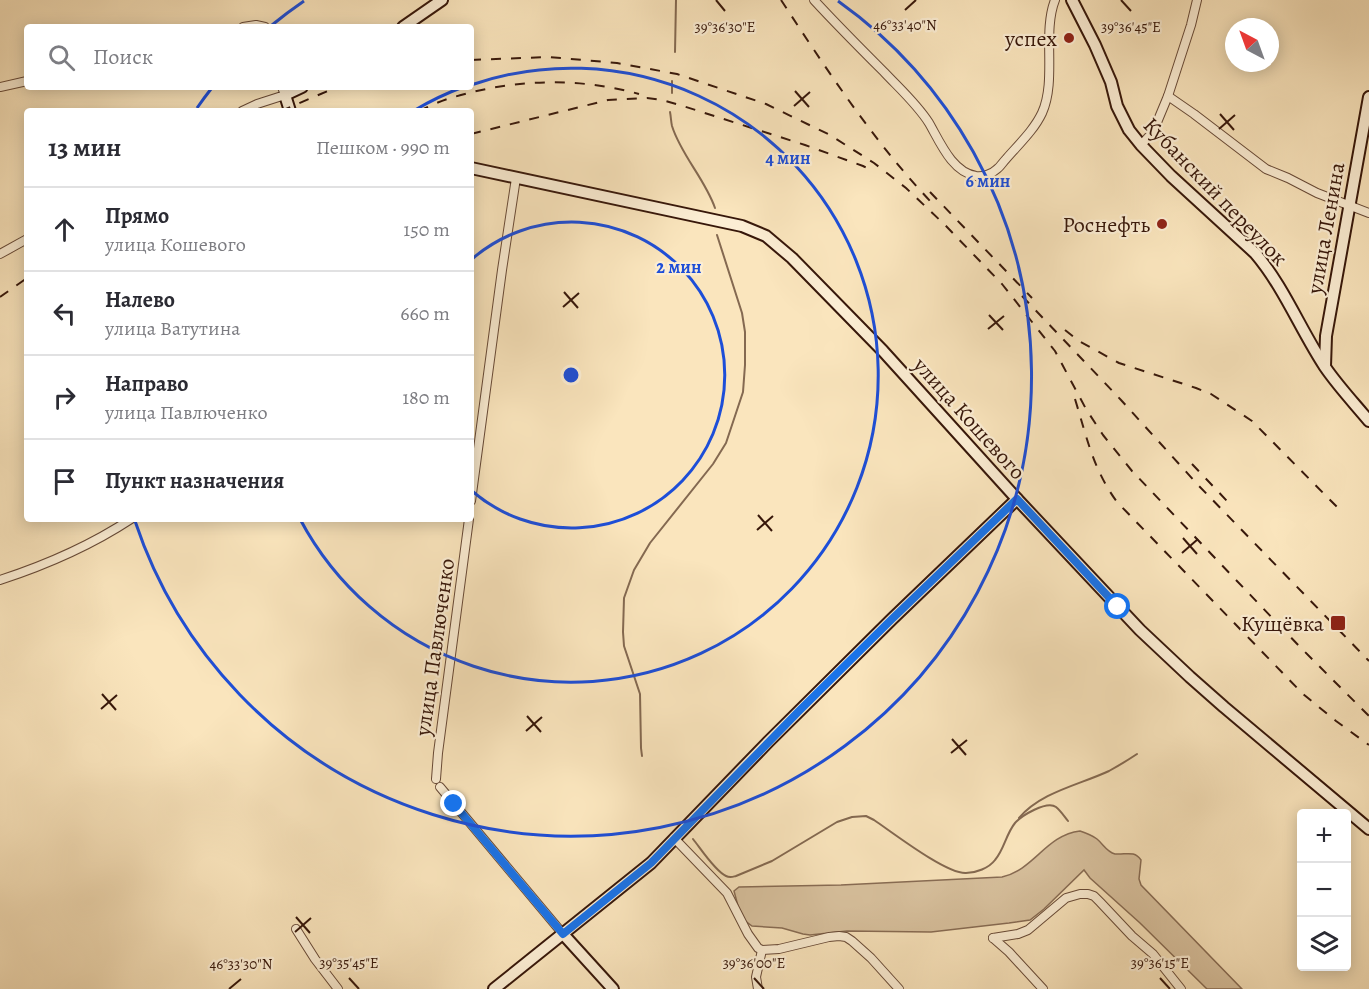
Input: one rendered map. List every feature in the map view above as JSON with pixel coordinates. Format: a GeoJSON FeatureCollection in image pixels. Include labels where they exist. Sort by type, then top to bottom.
{"type":"FeatureCollection","features":[{"type":"Feature","properties":{"kind":"street"},"geometry":{"type":"LineString","coordinates":[[407,24],[442,0]]}},
{"type":"Feature","properties":{"kind":"street"},"geometry":{"type":"LineString","coordinates":[[814,0],[905,93],[927,121],[952,160],[975,176],[984,176],[997,170],[1038,121],[1044,110],[1050,63],[1050,26],[1055,0]]}},
{"type":"Feature","properties":{"kind":"street","name":"Кубанский переулок"},"geometry":{"type":"LineString","coordinates":[[1072,0],[1095,45],[1111,82],[1117,106],[1130,130],[1171,176],[1255,253],[1279,285],[1325,366],[1369,421]]}},
{"type":"Feature","properties":{"kind":"street"},"geometry":{"type":"LineString","coordinates":[[1141,145],[1153,132],[1168,96],[1197,0]]}},
{"type":"Feature","properties":{"kind":"street"},"geometry":{"type":"LineString","coordinates":[[0,87],[24,82]]}},
{"type":"Feature","properties":{"kind":"street"},"geometry":{"type":"LineString","coordinates":[[248,108],[284,91],[289,108]]}},
{"type":"Feature","properties":{"kind":"street"},"geometry":{"type":"LineString","coordinates":[[1168,96],[1266,169],[1369,213]]}},
{"type":"Feature","properties":{"kind":"street","name":"улица Ленина"},"geometry":{"type":"LineString","coordinates":[[1325,366],[1326,336],[1369,97]]}},
{"type":"Feature","properties":{"kind":"street","name":"улица Кошевого"},"geometry":{"type":"LineString","coordinates":[[474,169],[742,226],[766,236],[792,258],[883,351],[1017,499],[1161,650],[1224,707],[1369,829]]}},
{"type":"Feature","properties":{"kind":"street"},"geometry":{"type":"LineString","coordinates":[[474,478],[516,178]]}},
{"type":"Feature","properties":{"kind":"street"},"geometry":{"type":"LineString","coordinates":[[0,254],[24,241]]}},
{"type":"Feature","properties":{"kind":"street"},"geometry":{"type":"LineString","coordinates":[[494,989],[651,863],[768,742],[1017,499]]}},
{"type":"Feature","properties":{"kind":"street"},"geometry":{"type":"LineString","coordinates":[[0,580],[28,571],[84,547],[126,522]]}},
{"type":"Feature","properties":{"kind":"street","name":"улица Павлюченко"},"geometry":{"type":"LineString","coordinates":[[469,522],[438,753],[438,783],[563,934]]}},
{"type":"Feature","properties":{"kind":"street"},"geometry":{"type":"LineString","coordinates":[[675,838],[727,893],[748,934],[758,948],[762,950],[779,949],[829,937],[846,937],[871,958],[899,989]]}},
{"type":"Feature","properties":{"kind":"street"},"geometry":{"type":"LineString","coordinates":[[1043,989],[1010,952],[993,938],[1028,930],[1066,898],[1080,894],[1094,896],[1132,936],[1153,954],[1181,989]]}},
{"type":"Feature","properties":{"kind":"street"},"geometry":{"type":"LineString","coordinates":[[296,929],[338,989]]}},
{"type":"Feature","properties":{"kind":"street"},"geometry":{"type":"LineString","coordinates":[[563,934],[613,989]]}},
{"type":"Feature","properties":{"kind":"street"},"geometry":{"type":"LineString","coordinates":[[758,989],[756,977],[762,950]]}},
{"type":"Feature","properties":{"kind":"shaded area"},"geometry":{"type":"Polygon","coordinates":[[[1080,831],[1095,838],[1112,853],[1133,854],[1138,857],[1141,860],[1139,879],[1141,885],[1242,989],[1207,989],[1084,870],[1030,920],[931,932],[847,931],[810,935],[782,928],[752,926],[744,920],[734,891],[739,887],[841,885],[1002,877],[1023,867],[1058,839],[1080,831]]]}},
{"type":"Feature","properties":{"kind":"waterway"},"geometry":{"type":"LineString","coordinates":[[675,52],[676,0]]}},
{"type":"Feature","properties":{"kind":"waterway"},"geometry":{"type":"LineString","coordinates":[[672,81],[672,93]]}},
{"type":"Feature","properties":{"kind":"waterway"},"geometry":{"type":"LineString","coordinates":[[670,112],[676,137],[715,208]]}},
{"type":"Feature","properties":{"kind":"waterway"},"geometry":{"type":"LineString","coordinates":[[642,756],[640,694],[624,646],[624,598],[634,570],[650,543],[713,464],[726,443],[743,392],[745,332],[742,313],[717,235]]}},
{"type":"Feature","properties":{"kind":"waterway"},"geometry":{"type":"LineString","coordinates":[[1019,818],[1049,795],[1109,771],[1137,754]]}},
{"type":"Feature","properties":{"kind":"waterway"},"geometry":{"type":"LineString","coordinates":[[693,839],[717,870],[731,877],[772,861],[837,822],[852,817],[866,816],[933,860],[957,872],[966,873],[982,870],[992,863],[1001,852],[1015,823],[1034,810],[1052,805],[1058,808],[1068,821]]}},
{"type":"Feature","properties":{"kind":"railway"},"geometry":{"type":"LineString","coordinates":[[781,0],[871,130],[932,203]]}},
{"type":"Feature","properties":{"kind":"railway"},"geometry":{"type":"LineString","coordinates":[[474,60],[549,57],[617,63],[677,74],[766,104],[830,135],[874,163],[906,188],[1002,284],[1055,351],[1086,409],[1103,435],[1132,471],[1369,716]]}},
{"type":"Feature","properties":{"kind":"railway"},"geometry":{"type":"LineString","coordinates":[[426,108],[477,91],[546,82],[593,85],[639,94]]}},
{"type":"Feature","properties":{"kind":"railway"},"geometry":{"type":"LineString","coordinates":[[288,108],[330,90]]}},
{"type":"Feature","properties":{"kind":"railway"},"geometry":{"type":"LineString","coordinates":[[474,133],[608,100],[647,98],[683,106],[805,145],[874,172]]}},
{"type":"Feature","properties":{"kind":"railway"},"geometry":{"type":"LineString","coordinates":[[930,192],[1032,298]]}},
{"type":"Feature","properties":{"kind":"railway"},"geometry":{"type":"LineString","coordinates":[[0,297],[24,280]]}},
{"type":"Feature","properties":{"kind":"railway"},"geometry":{"type":"LineString","coordinates":[[1022,296],[1199,486],[1369,661]]}},
{"type":"Feature","properties":{"kind":"railway"},"geometry":{"type":"LineString","coordinates":[[1065,330],[1079,341],[1119,363],[1211,394],[1252,421],[1343,513]]}},
{"type":"Feature","properties":{"kind":"railway"},"geometry":{"type":"LineString","coordinates":[[1075,399],[1096,465],[1117,502],[1303,694],[1369,745]]}},
{"type":"Feature","properties":{"kind":"railway"},"geometry":{"type":"LineString","coordinates":[[1192,464],[1227,501]]}},
{"type":"Feature","properties":{"kind":"place","name":"успех"},"geometry":{"type":"Point","coordinates":[1069,38]}},
{"type":"Feature","properties":{"kind":"place","name":"Роснефть"},"geometry":{"type":"Point","coordinates":[1162,224]}},
{"type":"Feature","properties":{"kind":"place","name":"Кущёвка"},"geometry":{"type":"Point","coordinates":[1338,623]}},
{"type":"Feature","properties":{"kind":"route"},"geometry":{"type":"LineString","coordinates":[[454,804],[563,934],[651,863],[799,711],[1017,499],[1118,607]]}}]}
